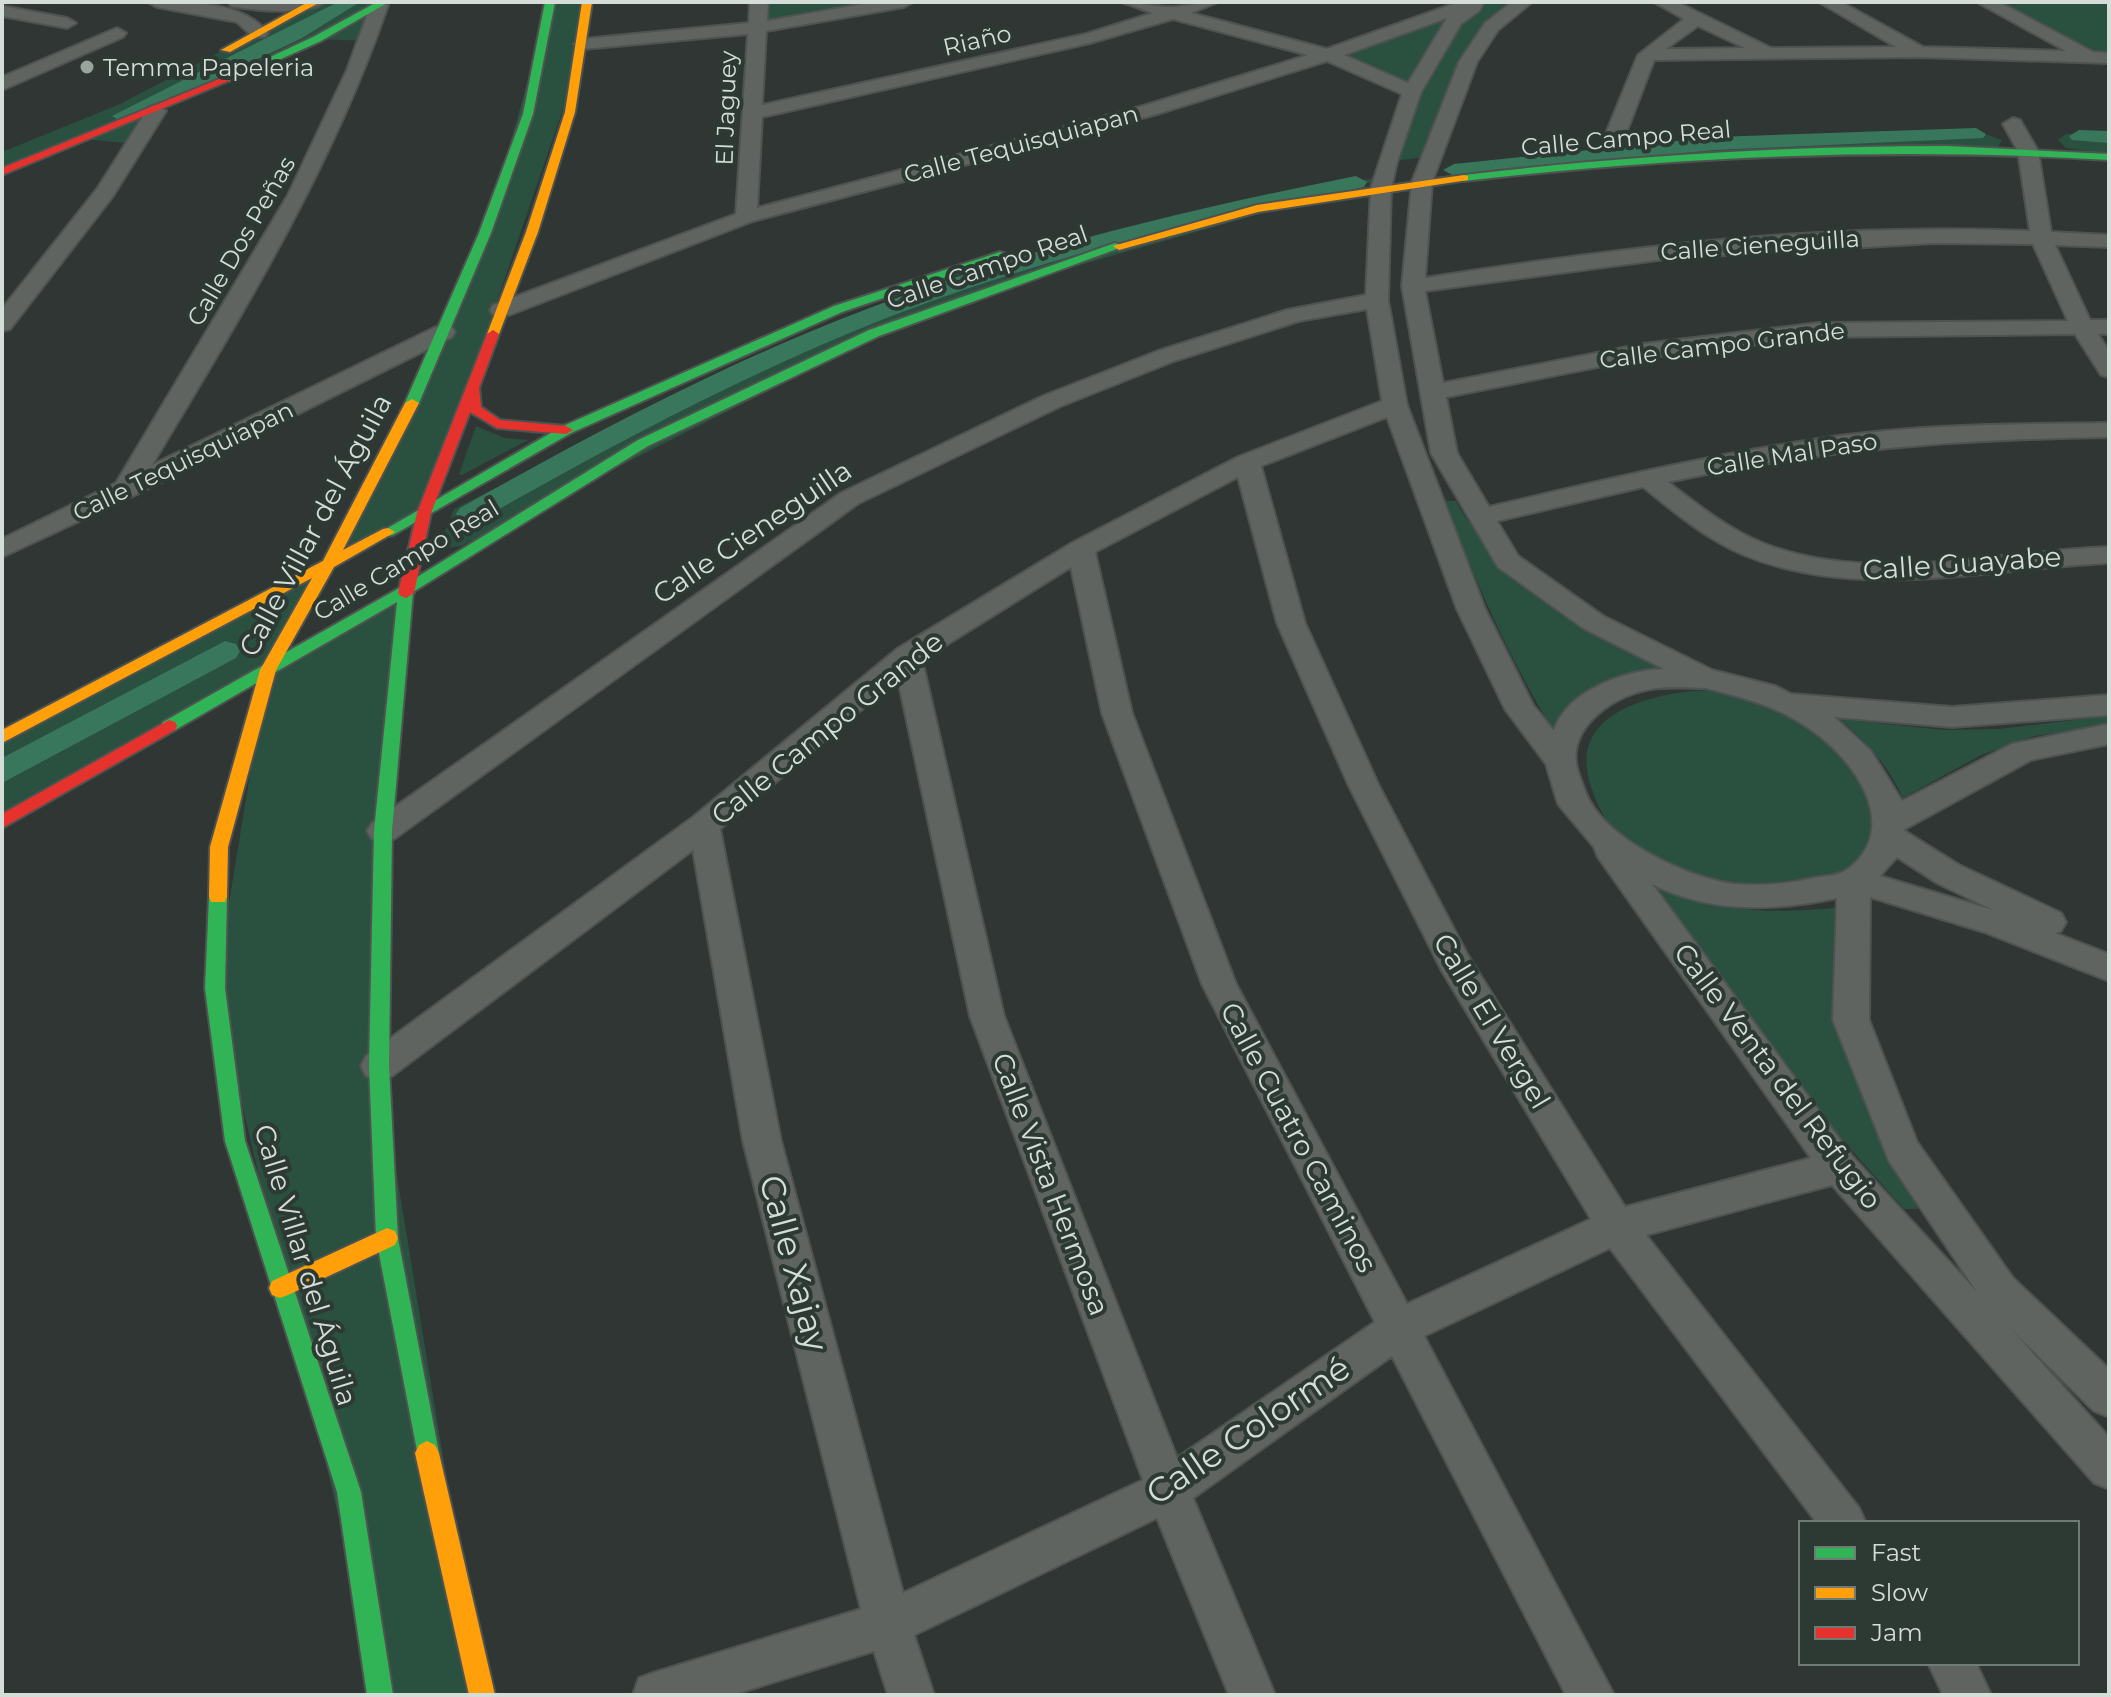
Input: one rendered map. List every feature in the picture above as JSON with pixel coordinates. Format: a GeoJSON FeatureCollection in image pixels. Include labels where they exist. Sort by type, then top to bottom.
{"type":"FeatureCollection","features":[{"type":"Feature","properties":{"kind":"street"},"geometry":{"type":"LineString","coordinates":[[157,2],[243,18],[259,33]]}},
{"type":"Feature","properties":{"kind":"street"},"geometry":{"type":"LineString","coordinates":[[237,2],[263,6],[314,2]]}},
{"type":"Feature","properties":{"kind":"street"},"geometry":{"type":"LineString","coordinates":[[211,58],[314,2]]}},
{"type":"Feature","properties":{"kind":"street","name":"Calle Villar del Águila"},"geometry":{"type":"LineString","coordinates":[[380,1695],[349,1492],[280,1288],[235,1141],[215,988],[219,847],[268,670],[330,561],[421,385],[485,233],[528,114],[550,2]]}},
{"type":"Feature","properties":{"kind":"street"},"geometry":{"type":"LineString","coordinates":[[482,1695],[428,1457],[387,1238],[379,1066],[383,831],[406,590],[424,513],[518,268],[570,112],[583,44],[587,2]]}},
{"type":"Feature","properties":{"kind":"street","name":"El Jaguey"},"geometry":{"type":"LineString","coordinates":[[746,217],[754,113],[755,28],[761,10],[759,2]]}},
{"type":"Feature","properties":{"kind":"street"},"geometry":{"type":"LineString","coordinates":[[583,44],[755,28],[904,2]]}},
{"type":"Feature","properties":{"kind":"street"},"geometry":{"type":"LineString","coordinates":[[1131,2],[1328,55],[1412,92]]}},
{"type":"Feature","properties":{"kind":"street","name":"Riaño"},"geometry":{"type":"LineString","coordinates":[[754,113],[1090,38],[1209,2]]}},
{"type":"Feature","properties":{"kind":"street"},"geometry":{"type":"LineString","coordinates":[[1478,2],[1454,21],[1412,92],[1407,166],[1413,286],[1444,453],[1508,561],[1593,622],[1706,678],[1765,693],[1819,720],[1860,758],[1889,806],[1886,848],[1855,882]]}},
{"type":"Feature","properties":{"kind":"street","name":"Calle Tequisquiapan"},"geometry":{"type":"LineString","coordinates":[[501,310],[746,217],[1150,110],[1328,55],[1478,2]]}},
{"type":"Feature","properties":{"kind":"street"},"geometry":{"type":"LineString","coordinates":[[1663,2],[1769,53]]}},
{"type":"Feature","properties":{"kind":"street"},"geometry":{"type":"LineString","coordinates":[[1828,2],[1919,52]]}},
{"type":"Feature","properties":{"kind":"street"},"geometry":{"type":"LineString","coordinates":[[1986,2],[2100,58]]}},
{"type":"Feature","properties":{"kind":"street"},"geometry":{"type":"LineString","coordinates":[[1513,3],[1491,27],[1468,62],[1407,166],[1377,300],[1395,405],[1471,609],[1520,709],[1560,761],[1574,804],[1612,846],[1668,878],[1734,896],[1798,894],[1855,882],[1995,923],[2109,968]]}},
{"type":"Feature","properties":{"kind":"street"},"geometry":{"type":"LineString","coordinates":[[2,172],[156,111],[317,39],[381,4]]}},
{"type":"Feature","properties":{"kind":"street","name":"Calle Dos Peñas"},"geometry":{"type":"LineString","coordinates":[[124,491],[297,200],[332,134],[381,4]]}},
{"type":"Feature","properties":{"kind":"street"},"geometry":{"type":"LineString","coordinates":[[2,11],[67,23]]}},
{"type":"Feature","properties":{"kind":"street"},"geometry":{"type":"LineString","coordinates":[[2,27],[29,16]]}},
{"type":"Feature","properties":{"kind":"street"},"geometry":{"type":"LineString","coordinates":[[1615,136],[1647,55],[1698,17]]}},
{"type":"Feature","properties":{"kind":"street"},"geometry":{"type":"LineString","coordinates":[[2,84],[117,33]]}},
{"type":"Feature","properties":{"kind":"street"},"geometry":{"type":"LineString","coordinates":[[317,39],[368,41]]}},
{"type":"Feature","properties":{"kind":"street"},"geometry":{"type":"LineString","coordinates":[[1647,55],[1919,52],[2100,58]]}},
{"type":"Feature","properties":{"kind":"street"},"geometry":{"type":"LineString","coordinates":[[2,152],[133,98]]}},
{"type":"Feature","properties":{"kind":"street"},"geometry":{"type":"LineString","coordinates":[[2,324],[76,233],[156,111]]}},
{"type":"Feature","properties":{"kind":"street"},"geometry":{"type":"LineString","coordinates":[[2005,124],[2040,126]]}},
{"type":"Feature","properties":{"kind":"street"},"geometry":{"type":"LineString","coordinates":[[2005,124],[2028,151],[2041,237],[2081,325],[2109,370]]}},
{"type":"Feature","properties":{"kind":"street"},"geometry":{"type":"LineString","coordinates":[[47,135],[76,142],[135,144]]}},
{"type":"Feature","properties":{"kind":"street","name":"Calle Campo Real"},"geometry":{"type":"LineString","coordinates":[[2,822],[406,590],[643,443],[874,333],[1087,255],[1407,166],[1593,162],[1738,152],[1891,148],[2028,151],[2109,157]]}},
{"type":"Feature","properties":{"kind":"street","name":"Calle Cieneguilla"},"geometry":{"type":"LineString","coordinates":[[1413,286],[1571,261],[1816,238],[2041,237],[2109,241]]}},
{"type":"Feature","properties":{"kind":"street","name":"Calle Campo Real"},"geometry":{"type":"LineString","coordinates":[[2,737],[424,513],[566,430],[838,309],[1016,251]]}},
{"type":"Feature","properties":{"kind":"street"},"geometry":{"type":"LineString","coordinates":[[518,268],[567,283]]}},
{"type":"Feature","properties":{"kind":"street","name":"Calle Cieneguilla"},"geometry":{"type":"LineString","coordinates":[[383,831],[850,498],[1052,401],[1166,356],[1295,315],[1377,300]]}},
{"type":"Feature","properties":{"kind":"street","name":"Calle Campo Grande"},"geometry":{"type":"LineString","coordinates":[[1434,392],[1643,351],[1819,330],[2109,327]]}},
{"type":"Feature","properties":{"kind":"street","name":"Calle Tequisquiapan"},"geometry":{"type":"LineString","coordinates":[[2,549],[444,332]]}},
{"type":"Feature","properties":{"kind":"street"},"geometry":{"type":"LineString","coordinates":[[365,372],[421,385]]}},
{"type":"Feature","properties":{"kind":"street"},"geometry":{"type":"LineString","coordinates":[[472,386],[474,409],[497,424],[566,430]]}},
{"type":"Feature","properties":{"kind":"street","name":"Calle Campo Grande"},"geometry":{"type":"LineString","coordinates":[[379,1066],[704,825],[907,656],[1081,549],[1247,462],[1395,405]]}},
{"type":"Feature","properties":{"kind":"street","name":"Calle Mal Paso"},"geometry":{"type":"LineString","coordinates":[[1481,517],[1647,478],[1801,449],[1902,437],[2109,430]]}},
{"type":"Feature","properties":{"kind":"street","name":"Calle El Vergel"},"geometry":{"type":"LineString","coordinates":[[1247,462],[1291,623],[1364,786],[1454,962],[1616,1226],[1842,1521]]}},
{"type":"Feature","properties":{"kind":"street","name":"Calle Guayabe"},"geometry":{"type":"LineString","coordinates":[[1647,478],[1704,523],[1769,555],[1846,571],[1898,573],[2050,556],[2109,555]]}},
{"type":"Feature","properties":{"kind":"street","name":"Calle Cuatro Caminos"},"geometry":{"type":"LineString","coordinates":[[1081,549],[1117,713],[1219,984],[1591,1695]]}},
{"type":"Feature","properties":{"kind":"street","name":"Calle Vista Hermosa"},"geometry":{"type":"LineString","coordinates":[[907,656],[987,1016],[1168,1490],[1252,1695]]}},
{"type":"Feature","properties":{"kind":"street"},"geometry":{"type":"LineString","coordinates":[[1560,761],[1571,723],[1602,695],[1649,679],[1706,678]]}},
{"type":"Feature","properties":{"kind":"street"},"geometry":{"type":"LineString","coordinates":[[1783,702],[1952,717],[2109,705]]}},
{"type":"Feature","properties":{"kind":"street"},"geometry":{"type":"LineString","coordinates":[[1888,828],[2023,751],[2109,734]]}},
{"type":"Feature","properties":{"kind":"street","name":"Calle Venta del Refugio"},"geometry":{"type":"LineString","coordinates":[[1586,817],[1839,1167],[2109,1468]]}},
{"type":"Feature","properties":{"kind":"street","name":"Calle Xajay"},"geometry":{"type":"LineString","coordinates":[[704,825],[762,1141],[888,1624],[911,1695]]}},
{"type":"Feature","properties":{"kind":"street"},"geometry":{"type":"LineString","coordinates":[[1888,828],[1988,895],[2109,944]]}},
{"type":"Feature","properties":{"kind":"street","name":"Calle Venta del Refugio"},"geometry":{"type":"LineString","coordinates":[[1855,882],[1851,1020],[1902,1150],[1999,1291],[2109,1397]]}},
{"type":"Feature","properties":{"kind":"street","name":"Calle Colormé"},"geometry":{"type":"LineString","coordinates":[[656,1695],[888,1624],[1168,1490],[1399,1328],[1616,1226],[1839,1167]]}},
{"type":"Feature","properties":{"kind":"street"},"geometry":{"type":"LineString","coordinates":[[280,1288],[387,1238]]}},
{"type":"Feature","properties":{"kind":"green space"},"geometry":{"type":"Polygon","coordinates":[[[315,2],[384,2],[368,41],[317,39],[156,111],[135,144],[84,139],[2,172],[2,152],[120,104],[315,2]]]}},
{"type":"Feature","properties":{"kind":"green space"},"geometry":{"type":"Polygon","coordinates":[[[550,2],[587,2],[581,57],[424,513],[330,561],[485,233],[550,2]]]}},
{"type":"Feature","properties":{"kind":"green space"},"geometry":{"type":"Polygon","coordinates":[[[759,2],[904,2],[755,28],[759,2]]]}},
{"type":"Feature","properties":{"kind":"green space"},"geometry":{"type":"Polygon","coordinates":[[[1475,2],[1523,2],[1491,27],[1431,156],[1387,162],[1412,92],[1328,55],[1475,2]]]}},
{"type":"Feature","properties":{"kind":"green space"},"geometry":{"type":"Polygon","coordinates":[[[1993,2],[2109,2],[2109,55],[2093,54],[1993,2]]]}},
{"type":"Feature","properties":{"kind":"green space"},"geometry":{"type":"Polygon","coordinates":[[[1878,131],[1977,131],[2002,140],[1998,147],[1448,172],[1454,167],[1692,140],[1878,131]]]}},
{"type":"Feature","properties":{"kind":"green space"},"geometry":{"type":"Polygon","coordinates":[[[2066,134],[2109,135],[2109,154],[2066,148],[2058,140],[2066,134]]]}},
{"type":"Feature","properties":{"kind":"green space"},"geometry":{"type":"Polygon","coordinates":[[[1371,179],[1375,181],[936,306],[461,546],[447,548],[440,544],[454,509],[728,368],[825,326],[976,275],[1188,216],[1279,193],[1371,179]]]}},
{"type":"Feature","properties":{"kind":"green space"},"geometry":{"type":"Polygon","coordinates":[[[476,426],[505,438],[528,440],[462,475],[459,474],[476,426]]]}},
{"type":"Feature","properties":{"kind":"green space"},"geometry":{"type":"Polygon","coordinates":[[[1444,501],[1456,501],[1482,541],[1498,559],[1553,608],[1602,639],[1666,671],[1557,736],[1495,621],[1444,501]]]}},
{"type":"Feature","properties":{"kind":"green space"},"geometry":{"type":"Polygon","coordinates":[[[330,561],[269,669],[406,590],[379,1066],[482,1695],[380,1695],[215,988],[267,671],[2,822],[2,737],[330,561]]]}},
{"type":"Feature","properties":{"kind":"green space"},"geometry":{"type":"Polygon","coordinates":[[[1714,690],[1764,702],[1800,717],[1815,727],[1860,773],[1876,802],[1878,818],[1875,833],[1858,860],[1831,878],[1815,884],[1761,891],[1734,888],[1681,873],[1634,845],[1613,828],[1598,805],[1589,780],[1587,756],[1593,736],[1606,720],[1625,708],[1670,694],[1714,690]]]}},
{"type":"Feature","properties":{"kind":"green space"},"geometry":{"type":"Polygon","coordinates":[[[2109,716],[2109,725],[2035,736],[1981,755],[1903,798],[1876,755],[1839,719],[1944,730],[1999,729],[2109,716]]]}},
{"type":"Feature","properties":{"kind":"green space"},"geometry":{"type":"Polygon","coordinates":[[[1652,884],[1702,901],[1746,909],[1791,911],[1843,907],[1839,1004],[1856,1079],[1918,1209],[1904,1209],[1838,1135],[1752,1027],[1652,884]]]}},
{"type":"Feature","properties":{"kind":"waterway"},"geometry":{"type":"LineString","coordinates":[[122,116],[295,34],[351,2]]}},
{"type":"Feature","properties":{"kind":"waterway"},"geometry":{"type":"LineString","coordinates":[[1454,170],[1715,143],[1845,136],[1976,134]]}},
{"type":"Feature","properties":{"kind":"waterway"},"geometry":{"type":"LineString","coordinates":[[2079,136],[2109,137]]}},
{"type":"Feature","properties":{"kind":"waterway"},"geometry":{"type":"LineString","coordinates":[[470,514],[670,406],[772,357],[877,313],[995,272],[1114,237],[1356,182]]}},
{"type":"Feature","properties":{"kind":"waterway"},"geometry":{"type":"LineString","coordinates":[[2,772],[225,651]]}},
{"type":"Feature","properties":{"kind":"traffic: fast"},"geometry":{"type":"LineString","coordinates":[[228,79],[317,39],[384,2]]}},
{"type":"Feature","properties":{"kind":"traffic: fast"},"geometry":{"type":"LineString","coordinates":[[412,403],[485,233],[528,114],[550,2]]}},
{"type":"Feature","properties":{"kind":"traffic: fast"},"geometry":{"type":"LineString","coordinates":[[1464,178],[1625,161],[1786,151],[1947,150],[2109,157]]}},
{"type":"Feature","properties":{"kind":"traffic: fast"},"geometry":{"type":"LineString","coordinates":[[169,726],[406,590],[643,443],[874,333],[1119,246]]}},
{"type":"Feature","properties":{"kind":"traffic: fast"},"geometry":{"type":"LineString","coordinates":[[388,532],[566,430],[838,309],[1004,255]]}},
{"type":"Feature","properties":{"kind":"traffic: fast"},"geometry":{"type":"LineString","coordinates":[[406,593],[383,831],[379,1066],[387,1238],[427,1453]]}},
{"type":"Feature","properties":{"kind":"traffic: fast"},"geometry":{"type":"LineString","coordinates":[[218,897],[215,988],[235,1141],[349,1492],[380,1695]]}},
{"type":"Feature","properties":{"kind":"traffic: slow"},"geometry":{"type":"LineString","coordinates":[[226,50],[315,2]]}},
{"type":"Feature","properties":{"kind":"traffic: slow"},"geometry":{"type":"LineString","coordinates":[[493,334],[532,232],[570,112],[587,2]]}},
{"type":"Feature","properties":{"kind":"traffic: slow"},"geometry":{"type":"LineString","coordinates":[[1119,246],[1257,209],[1464,178]]}},
{"type":"Feature","properties":{"kind":"traffic: slow"},"geometry":{"type":"LineString","coordinates":[[218,897],[219,847],[268,670],[330,561],[412,403]]}},
{"type":"Feature","properties":{"kind":"traffic: slow"},"geometry":{"type":"LineString","coordinates":[[2,737],[388,532]]}},
{"type":"Feature","properties":{"kind":"traffic: slow"},"geometry":{"type":"LineString","coordinates":[[280,1288],[387,1238]]}},
{"type":"Feature","properties":{"kind":"traffic: slow"},"geometry":{"type":"LineString","coordinates":[[427,1453],[482,1695]]}},
{"type":"Feature","properties":{"kind":"traffic: jam"},"geometry":{"type":"LineString","coordinates":[[2,172],[228,79]]}},
{"type":"Feature","properties":{"kind":"traffic: jam"},"geometry":{"type":"LineString","coordinates":[[406,593],[424,513],[493,334]]}},
{"type":"Feature","properties":{"kind":"traffic: jam"},"geometry":{"type":"LineString","coordinates":[[472,386],[474,409],[497,424],[566,430]]}},
{"type":"Feature","properties":{"kind":"traffic: jam"},"geometry":{"type":"LineString","coordinates":[[2,822],[169,726]]}},
{"type":"Feature","properties":{"kind":"place","name":"Temma Papeleria"},"geometry":{"type":"Point","coordinates":[87,67]}}]}
